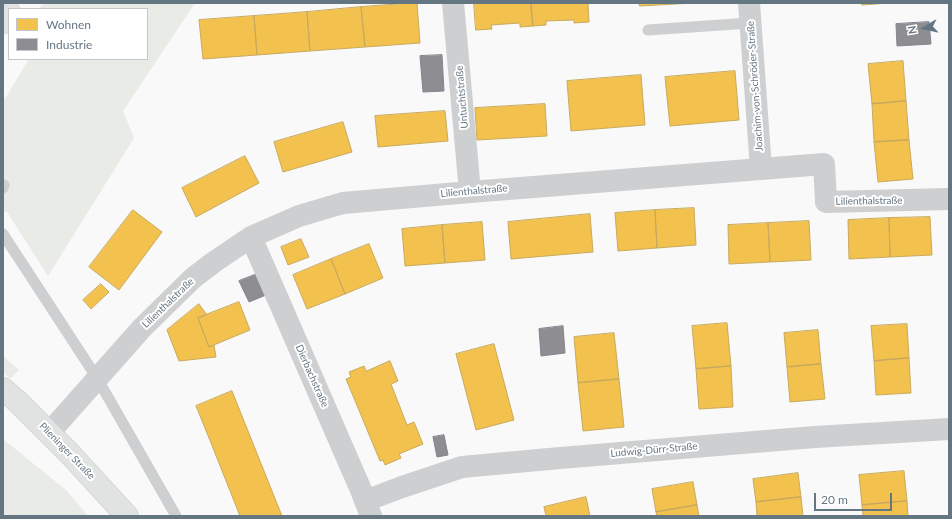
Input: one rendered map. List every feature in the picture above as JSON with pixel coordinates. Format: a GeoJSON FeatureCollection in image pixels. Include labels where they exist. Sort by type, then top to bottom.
{"type":"FeatureCollection","features":[{"type":"Feature","properties":{"kind":"main road","name":"Plieninger Straße"},"geometry":{"type":"LineString","coordinates":[[3,389],[49,433],[127,516]]}},
{"type":"Feature","properties":{"kind":"street","name":"Untuchtstraße"},"geometry":{"type":"LineString","coordinates":[[453,3],[470,192]]}},
{"type":"Feature","properties":{"kind":"street","name":"Joachim-von-Schröder-Straße"},"geometry":{"type":"LineString","coordinates":[[749,13],[761,169]]}},
{"type":"Feature","properties":{"kind":"street","name":"Lilienthalstraße"},"geometry":{"type":"LineString","coordinates":[[49,433],[142,328],[193,278],[251,237],[299,216],[343,203],[824,164],[826,202],[949,199]]}},
{"type":"Feature","properties":{"kind":"street","name":"Dierbachstraße"},"geometry":{"type":"LineString","coordinates":[[251,237],[368,508]]}},
{"type":"Feature","properties":{"kind":"street","name":"Ludwig-Dürr-Straße"},"geometry":{"type":"LineString","coordinates":[[368,508],[402,487],[462,467],[808,437],[949,429]]}},
{"type":"Feature","properties":{"kind":"lane"},"geometry":{"type":"LineString","coordinates":[[648,30],[749,13]]}},
{"type":"Feature","properties":{"kind":"lane"},"geometry":{"type":"LineString","coordinates":[[3,234],[97,378],[176,516]]}},
{"type":"Feature","properties":{"kind":"shaded area"},"geometry":{"type":"Polygon","coordinates":[[[43,3],[195,3],[123,111],[134,138],[48,276],[7,212],[3,211],[3,102],[28,60],[148,60],[148,8],[40,8],[43,3]]]}},
{"type":"Feature","properties":{"kind":"shaded area"},"geometry":{"type":"Polygon","coordinates":[[[3,356],[19,370],[10,379],[3,372],[3,356]]]}},
{"type":"Feature","properties":{"kind":"shaded area"},"geometry":{"type":"Polygon","coordinates":[[[3,439],[66,490],[88,516],[3,516],[3,439]]]}},
{"type":"Feature","properties":{"kind":"building: Wohnen"},"geometry":{"type":"Polygon","coordinates":[[[417,3],[420,43],[365,47],[361,7],[417,3]]]}},
{"type":"Feature","properties":{"kind":"building: Wohnen"},"geometry":{"type":"Polygon","coordinates":[[[474,3],[531,3],[533,26],[520,27],[520,23],[491,25],[492,29],[476,30],[474,3]]]}},
{"type":"Feature","properties":{"kind":"building: Wohnen"},"geometry":{"type":"Polygon","coordinates":[[[531,3],[588,3],[589,22],[574,23],[574,20],[546,21],[546,25],[533,26],[531,3]]]}},
{"type":"Feature","properties":{"kind":"building: Wohnen"},"geometry":{"type":"Polygon","coordinates":[[[639,3],[693,3],[640,6],[639,3]]]}},
{"type":"Feature","properties":{"kind":"building: Wohnen"},"geometry":{"type":"Polygon","coordinates":[[[862,3],[889,3],[862,5],[862,3]]]}},
{"type":"Feature","properties":{"kind":"building: Wohnen"},"geometry":{"type":"Polygon","coordinates":[[[361,7],[365,47],[310,51],[307,12],[361,7]]]}},
{"type":"Feature","properties":{"kind":"building: Wohnen"},"geometry":{"type":"Polygon","coordinates":[[[307,12],[310,51],[257,55],[254,16],[307,12]]]}},
{"type":"Feature","properties":{"kind":"building: Wohnen"},"geometry":{"type":"Polygon","coordinates":[[[254,16],[257,55],[203,59],[199,20],[254,16]]]}},
{"type":"Feature","properties":{"kind":"building: Wohnen"},"geometry":{"type":"Polygon","coordinates":[[[903,61],[906,101],[872,104],[868,64],[903,61]]]}},
{"type":"Feature","properties":{"kind":"building: Wohnen"},"geometry":{"type":"Polygon","coordinates":[[[735,71],[739,120],[670,126],[665,77],[735,71]]]}},
{"type":"Feature","properties":{"kind":"building: Wohnen"},"geometry":{"type":"Polygon","coordinates":[[[641,75],[645,125],[571,131],[567,81],[641,75]]]}},
{"type":"Feature","properties":{"kind":"building: Wohnen"},"geometry":{"type":"Polygon","coordinates":[[[906,101],[909,140],[874,142],[872,104],[906,101]]]}},
{"type":"Feature","properties":{"kind":"building: Wohnen"},"geometry":{"type":"Polygon","coordinates":[[[545,104],[547,136],[477,140],[475,108],[545,104]]]}},
{"type":"Feature","properties":{"kind":"building: Wohnen"},"geometry":{"type":"Polygon","coordinates":[[[445,111],[448,141],[378,147],[375,116],[445,111]]]}},
{"type":"Feature","properties":{"kind":"building: Wohnen"},"geometry":{"type":"Polygon","coordinates":[[[343,122],[352,152],[283,172],[274,142],[343,122]]]}},
{"type":"Feature","properties":{"kind":"building: Wohnen"},"geometry":{"type":"Polygon","coordinates":[[[909,140],[913,179],[878,182],[874,142],[909,140]]]}},
{"type":"Feature","properties":{"kind":"building: Wohnen"},"geometry":{"type":"Polygon","coordinates":[[[245,156],[259,183],[196,217],[182,188],[245,156]]]}},
{"type":"Feature","properties":{"kind":"building: Wohnen"},"geometry":{"type":"Polygon","coordinates":[[[694,208],[696,245],[657,248],[655,210],[694,208]]]}},
{"type":"Feature","properties":{"kind":"building: Wohnen"},"geometry":{"type":"Polygon","coordinates":[[[133,210],[162,232],[119,290],[89,267],[133,210]]]}},
{"type":"Feature","properties":{"kind":"building: Wohnen"},"geometry":{"type":"Polygon","coordinates":[[[655,210],[657,248],[618,251],[615,213],[655,210]]]}},
{"type":"Feature","properties":{"kind":"building: Wohnen"},"geometry":{"type":"Polygon","coordinates":[[[590,214],[593,252],[511,259],[508,222],[590,214]]]}},
{"type":"Feature","properties":{"kind":"building: Wohnen"},"geometry":{"type":"Polygon","coordinates":[[[930,217],[932,255],[890,257],[889,218],[930,217]]]}},
{"type":"Feature","properties":{"kind":"building: Wohnen"},"geometry":{"type":"Polygon","coordinates":[[[889,218],[890,257],[849,259],[848,220],[889,218]]]}},
{"type":"Feature","properties":{"kind":"building: Wohnen"},"geometry":{"type":"Polygon","coordinates":[[[809,221],[811,260],[770,262],[768,223],[809,221]]]}},
{"type":"Feature","properties":{"kind":"building: Wohnen"},"geometry":{"type":"Polygon","coordinates":[[[482,222],[485,260],[445,263],[442,225],[482,222]]]}},
{"type":"Feature","properties":{"kind":"building: Wohnen"},"geometry":{"type":"Polygon","coordinates":[[[768,223],[770,262],[729,264],[728,225],[768,223]]]}},
{"type":"Feature","properties":{"kind":"building: Wohnen"},"geometry":{"type":"Polygon","coordinates":[[[442,225],[445,263],[405,266],[402,229],[442,225]]]}},
{"type":"Feature","properties":{"kind":"building: Wohnen"},"geometry":{"type":"Polygon","coordinates":[[[301,239],[309,257],[288,265],[281,247],[301,239]]]}},
{"type":"Feature","properties":{"kind":"building: Wohnen"},"geometry":{"type":"Polygon","coordinates":[[[369,244],[383,278],[345,294],[331,259],[369,244]]]}},
{"type":"Feature","properties":{"kind":"building: Wohnen"},"geometry":{"type":"Polygon","coordinates":[[[331,259],[345,294],[307,309],[293,275],[331,259]]]}},
{"type":"Feature","properties":{"kind":"building: Wohnen"},"geometry":{"type":"Polygon","coordinates":[[[101,284],[109,292],[91,309],[83,300],[101,284]]]}},
{"type":"Feature","properties":{"kind":"building: Wohnen"},"geometry":{"type":"Polygon","coordinates":[[[239,302],[250,330],[209,347],[198,318],[239,302]]]}},
{"type":"Feature","properties":{"kind":"building: Wohnen"},"geometry":{"type":"Polygon","coordinates":[[[199,304],[207,315],[198,318],[209,347],[214,345],[216,357],[179,361],[167,330],[199,304]]]}},
{"type":"Feature","properties":{"kind":"building: Wohnen"},"geometry":{"type":"Polygon","coordinates":[[[727,323],[731,366],[696,369],[692,326],[727,323]]]}},
{"type":"Feature","properties":{"kind":"building: Wohnen"},"geometry":{"type":"Polygon","coordinates":[[[907,324],[909,358],[874,361],[871,326],[907,324]]]}},
{"type":"Feature","properties":{"kind":"building: Wohnen"},"geometry":{"type":"Polygon","coordinates":[[[818,330],[821,364],[787,367],[784,333],[818,330]]]}},
{"type":"Feature","properties":{"kind":"building: Wohnen"},"geometry":{"type":"Polygon","coordinates":[[[614,333],[619,379],[578,383],[574,337],[614,333]]]}},
{"type":"Feature","properties":{"kind":"building: Wohnen"},"geometry":{"type":"Polygon","coordinates":[[[494,344],[514,420],[476,430],[456,354],[494,344]]]}},
{"type":"Feature","properties":{"kind":"building: Wohnen"},"geometry":{"type":"Polygon","coordinates":[[[909,358],[911,393],[876,395],[874,361],[909,358]]]}},
{"type":"Feature","properties":{"kind":"building: Wohnen"},"geometry":{"type":"Polygon","coordinates":[[[390,361],[398,381],[391,384],[407,425],[414,422],[423,444],[399,454],[401,458],[385,465],[383,460],[380,461],[346,379],[351,377],[349,372],[364,366],[366,371],[390,361]]]}},
{"type":"Feature","properties":{"kind":"building: Wohnen"},"geometry":{"type":"Polygon","coordinates":[[[821,364],[825,399],[790,402],[787,367],[821,364]]]}},
{"type":"Feature","properties":{"kind":"building: Wohnen"},"geometry":{"type":"Polygon","coordinates":[[[731,366],[733,407],[699,409],[696,369],[731,366]]]}},
{"type":"Feature","properties":{"kind":"building: Wohnen"},"geometry":{"type":"Polygon","coordinates":[[[619,379],[624,427],[583,431],[578,383],[619,379]]]}},
{"type":"Feature","properties":{"kind":"building: Wohnen"},"geometry":{"type":"Polygon","coordinates":[[[232,391],[282,516],[240,516],[196,406],[232,391]]]}},
{"type":"Feature","properties":{"kind":"building: Wohnen"},"geometry":{"type":"Polygon","coordinates":[[[904,471],[907,501],[862,505],[859,475],[904,471]]]}},
{"type":"Feature","properties":{"kind":"building: Wohnen"},"geometry":{"type":"Polygon","coordinates":[[[798,473],[801,497],[756,502],[753,479],[798,473]]]}},
{"type":"Feature","properties":{"kind":"building: Wohnen"},"geometry":{"type":"Polygon","coordinates":[[[693,482],[697,505],[656,512],[652,489],[693,482]]]}},
{"type":"Feature","properties":{"kind":"building: Wohnen"},"geometry":{"type":"Polygon","coordinates":[[[586,497],[590,516],[546,516],[544,507],[586,497]]]}},
{"type":"Feature","properties":{"kind":"building: Wohnen"},"geometry":{"type":"Polygon","coordinates":[[[801,497],[803,516],[757,516],[756,502],[801,497]]]}},
{"type":"Feature","properties":{"kind":"building: Wohnen"},"geometry":{"type":"Polygon","coordinates":[[[907,501],[908,516],[863,516],[862,505],[907,501]]]}},
{"type":"Feature","properties":{"kind":"building: Wohnen"},"geometry":{"type":"Polygon","coordinates":[[[697,505],[699,516],[657,516],[656,512],[697,505]]]}},
{"type":"Feature","properties":{"kind":"building: Industrie"},"geometry":{"type":"Polygon","coordinates":[[[929,22],[931,44],[897,46],[896,24],[929,22]]]}},
{"type":"Feature","properties":{"kind":"building: Industrie"},"geometry":{"type":"Polygon","coordinates":[[[442,55],[444,91],[423,92],[420,56],[442,55]]]}},
{"type":"Feature","properties":{"kind":"building: Industrie"},"geometry":{"type":"Polygon","coordinates":[[[257,274],[266,295],[249,302],[239,281],[257,274]]]}},
{"type":"Feature","properties":{"kind":"building: Industrie"},"geometry":{"type":"Polygon","coordinates":[[[563,326],[565,353],[541,356],[539,329],[563,326]]]}},
{"type":"Feature","properties":{"kind":"building: Industrie"},"geometry":{"type":"Polygon","coordinates":[[[444,435],[448,455],[437,457],[433,437],[444,435]]]}}]}
